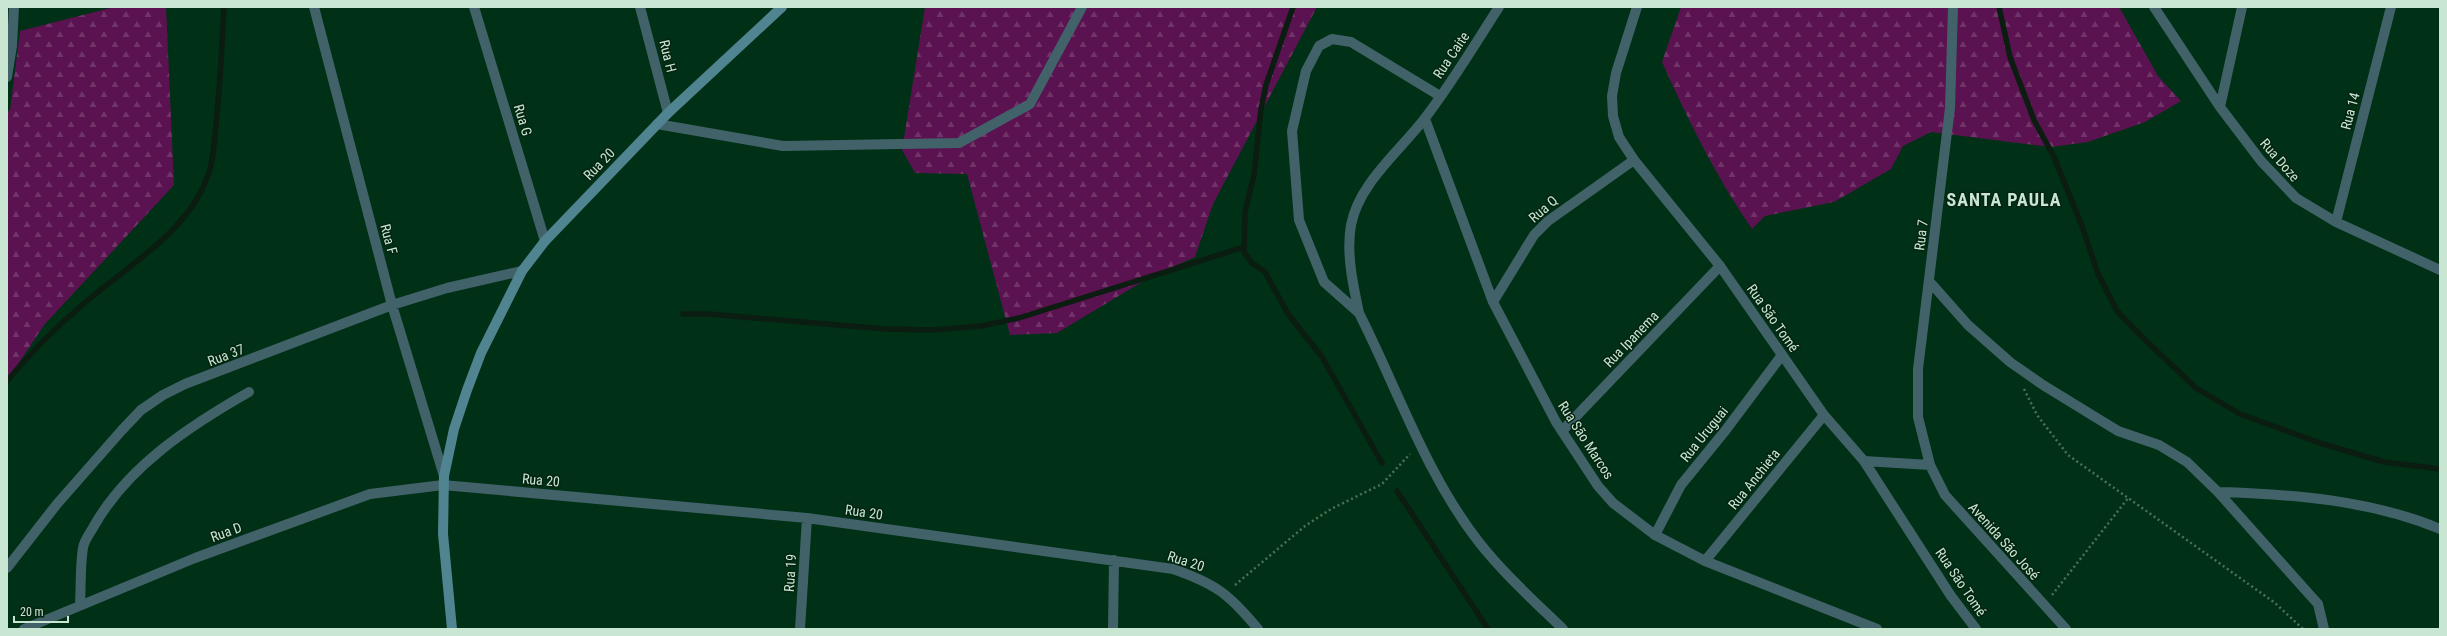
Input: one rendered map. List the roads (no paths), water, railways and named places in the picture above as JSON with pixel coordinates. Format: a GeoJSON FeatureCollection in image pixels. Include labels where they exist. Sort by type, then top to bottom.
{"type":"FeatureCollection","features":[{"type":"Feature","properties":{"kind":"street"},"geometry":{"type":"LineString","coordinates":[[7,77],[12,46],[14,7]]}},
{"type":"Feature","properties":{"kind":"street","name":"Rua F"},"geometry":{"type":"LineString","coordinates":[[314,7],[392,305],[444,480]]}},
{"type":"Feature","properties":{"kind":"street","name":"Rua G"},"geometry":{"type":"LineString","coordinates":[[474,7],[545,240]]}},
{"type":"Feature","properties":{"kind":"street","name":"Rua H"},"geometry":{"type":"LineString","coordinates":[[640,7],[668,113]]}},
{"type":"Feature","properties":{"kind":"street","name":"Rua 20"},"geometry":{"type":"LineString","coordinates":[[452,629],[443,534],[444,480],[454,428],[466,390],[481,353],[522,271],[545,240],[657,124],[782,7]]}},
{"type":"Feature","properties":{"kind":"street"},"geometry":{"type":"LineString","coordinates":[[657,124],[783,146],[958,143],[1030,104],[1082,7]]}},
{"type":"Feature","properties":{"kind":"street","name":"Rua Caite"},"geometry":{"type":"LineString","coordinates":[[1359,313],[1354,287],[1349,244],[1351,224],[1375,176],[1425,119],[1500,7]]}},
{"type":"Feature","properties":{"kind":"street","name":"Rua São Tomé"},"geometry":{"type":"LineString","coordinates":[[1637,7],[1616,73],[1612,96],[1613,116],[1619,137],[1634,160],[1720,266],[1824,415],[1864,461],[1951,596],[1976,629]]}},
{"type":"Feature","properties":{"kind":"street","name":"Rua 7"},"geometry":{"type":"LineString","coordinates":[[1930,465],[1918,417],[1918,369],[1950,108],[1953,7]]}},
{"type":"Feature","properties":{"kind":"street","name":"Rua Doze"},"geometry":{"type":"LineString","coordinates":[[2154,7],[2220,107],[2261,161],[2291,193],[2336,222],[2440,270]]}},
{"type":"Feature","properties":{"kind":"street"},"geometry":{"type":"LineString","coordinates":[[2220,107],[2242,7]]}},
{"type":"Feature","properties":{"kind":"street","name":"Rua 14"},"geometry":{"type":"LineString","coordinates":[[2336,222],[2391,7]]}},
{"type":"Feature","properties":{"kind":"street"},"geometry":{"type":"LineString","coordinates":[[1440,96],[1351,42],[1340,38],[1332,38],[1319,46],[1306,70],[1292,132],[1299,220],[1324,282],[1359,313],[1420,443],[1441,484],[1478,541],[1520,588],[1563,629]]}},
{"type":"Feature","properties":{"kind":"street","name":"Rua São Marcos"},"geometry":{"type":"LineString","coordinates":[[1425,119],[1493,302],[1562,431],[1598,486],[1613,503],[1655,536],[1705,561],[1877,629]]}},
{"type":"Feature","properties":{"kind":"street","name":"Rua Q"},"geometry":{"type":"LineString","coordinates":[[1493,302],[1534,236],[1548,221],[1634,160]]}},
{"type":"Feature","properties":{"kind":"street","name":"Rua Ipanema"},"geometry":{"type":"LineString","coordinates":[[1562,431],[1720,266]]}},
{"type":"Feature","properties":{"kind":"street","name":"Rua 37"},"geometry":{"type":"LineString","coordinates":[[7,568],[57,504],[122,430],[141,410],[163,395],[185,384],[392,305],[446,288],[522,271]]}},
{"type":"Feature","properties":{"kind":"street"},"geometry":{"type":"LineString","coordinates":[[1929,282],[1968,325],[2010,362],[2043,386],[2118,431],[2159,445],[2175,453],[2218,492],[2318,604],[2324,629]]}},
{"type":"Feature","properties":{"kind":"street","name":"Rua Uruguai"},"geometry":{"type":"LineString","coordinates":[[1655,536],[1680,485],[1725,431],[1782,355]]}},
{"type":"Feature","properties":{"kind":"street"},"geometry":{"type":"LineString","coordinates":[[80,605],[83,546],[102,513],[134,475],[159,452],[204,417],[249,392]]}},
{"type":"Feature","properties":{"kind":"street","name":"Rua Anchieta"},"geometry":{"type":"LineString","coordinates":[[1705,561],[1824,415]]}},
{"type":"Feature","properties":{"kind":"street"},"geometry":{"type":"LineString","coordinates":[[1864,461],[1930,465]]}},
{"type":"Feature","properties":{"kind":"street","name":"Avenida São José"},"geometry":{"type":"LineString","coordinates":[[1930,465],[1945,494],[2066,629]]}},
{"type":"Feature","properties":{"kind":"street","name":"Rua 20"},"geometry":{"type":"LineString","coordinates":[[444,480],[808,518],[1173,569],[1201,579],[1225,593],[1258,629]]}},
{"type":"Feature","properties":{"kind":"street","name":"Rua D"},"geometry":{"type":"LineString","coordinates":[[24,629],[195,558],[370,494],[444,480]]}},
{"type":"Feature","properties":{"kind":"street"},"geometry":{"type":"LineString","coordinates":[[2218,492],[2295,497],[2384,510],[2440,528]]}},
{"type":"Feature","properties":{"kind":"street","name":"Rua 19"},"geometry":{"type":"LineString","coordinates":[[800,629],[808,518]]}},
{"type":"Feature","properties":{"kind":"street"},"geometry":{"type":"LineString","coordinates":[[1113,629],[1114,560]]}},
{"type":"Feature","properties":{"kind":"waterway"},"geometry":{"type":"LineString","coordinates":[[7,381],[33,351],[61,323],[134,264],[169,233],[185,216],[198,198],[209,172],[213,152],[220,80],[224,7]]}},
{"type":"Feature","properties":{"kind":"waterway"},"geometry":{"type":"LineString","coordinates":[[1293,7],[1266,85],[1261,109],[1254,175],[1245,212],[1244,252],[1252,263],[1265,272],[1288,314],[1322,357],[1382,463]]}},
{"type":"Feature","properties":{"kind":"waterway"},"geometry":{"type":"LineString","coordinates":[[1999,7],[2010,57],[2034,120],[2054,157],[2082,226],[2098,274],[2117,311],[2196,388],[2240,414],[2320,443],[2384,462],[2440,469]]}},
{"type":"Feature","properties":{"kind":"waterway"},"geometry":{"type":"LineString","coordinates":[[683,314],[709,314],[886,329],[932,330],[981,326],[1019,318],[1244,247]]}},
{"type":"Feature","properties":{"kind":"waterway"},"geometry":{"type":"LineString","coordinates":[[1397,491],[1488,629]]}},
{"type":"Feature","properties":{"kind":"district","name":"SANTA PAULA"},"geometry":{"type":"Point","coordinates":[2004,199]}}]}
